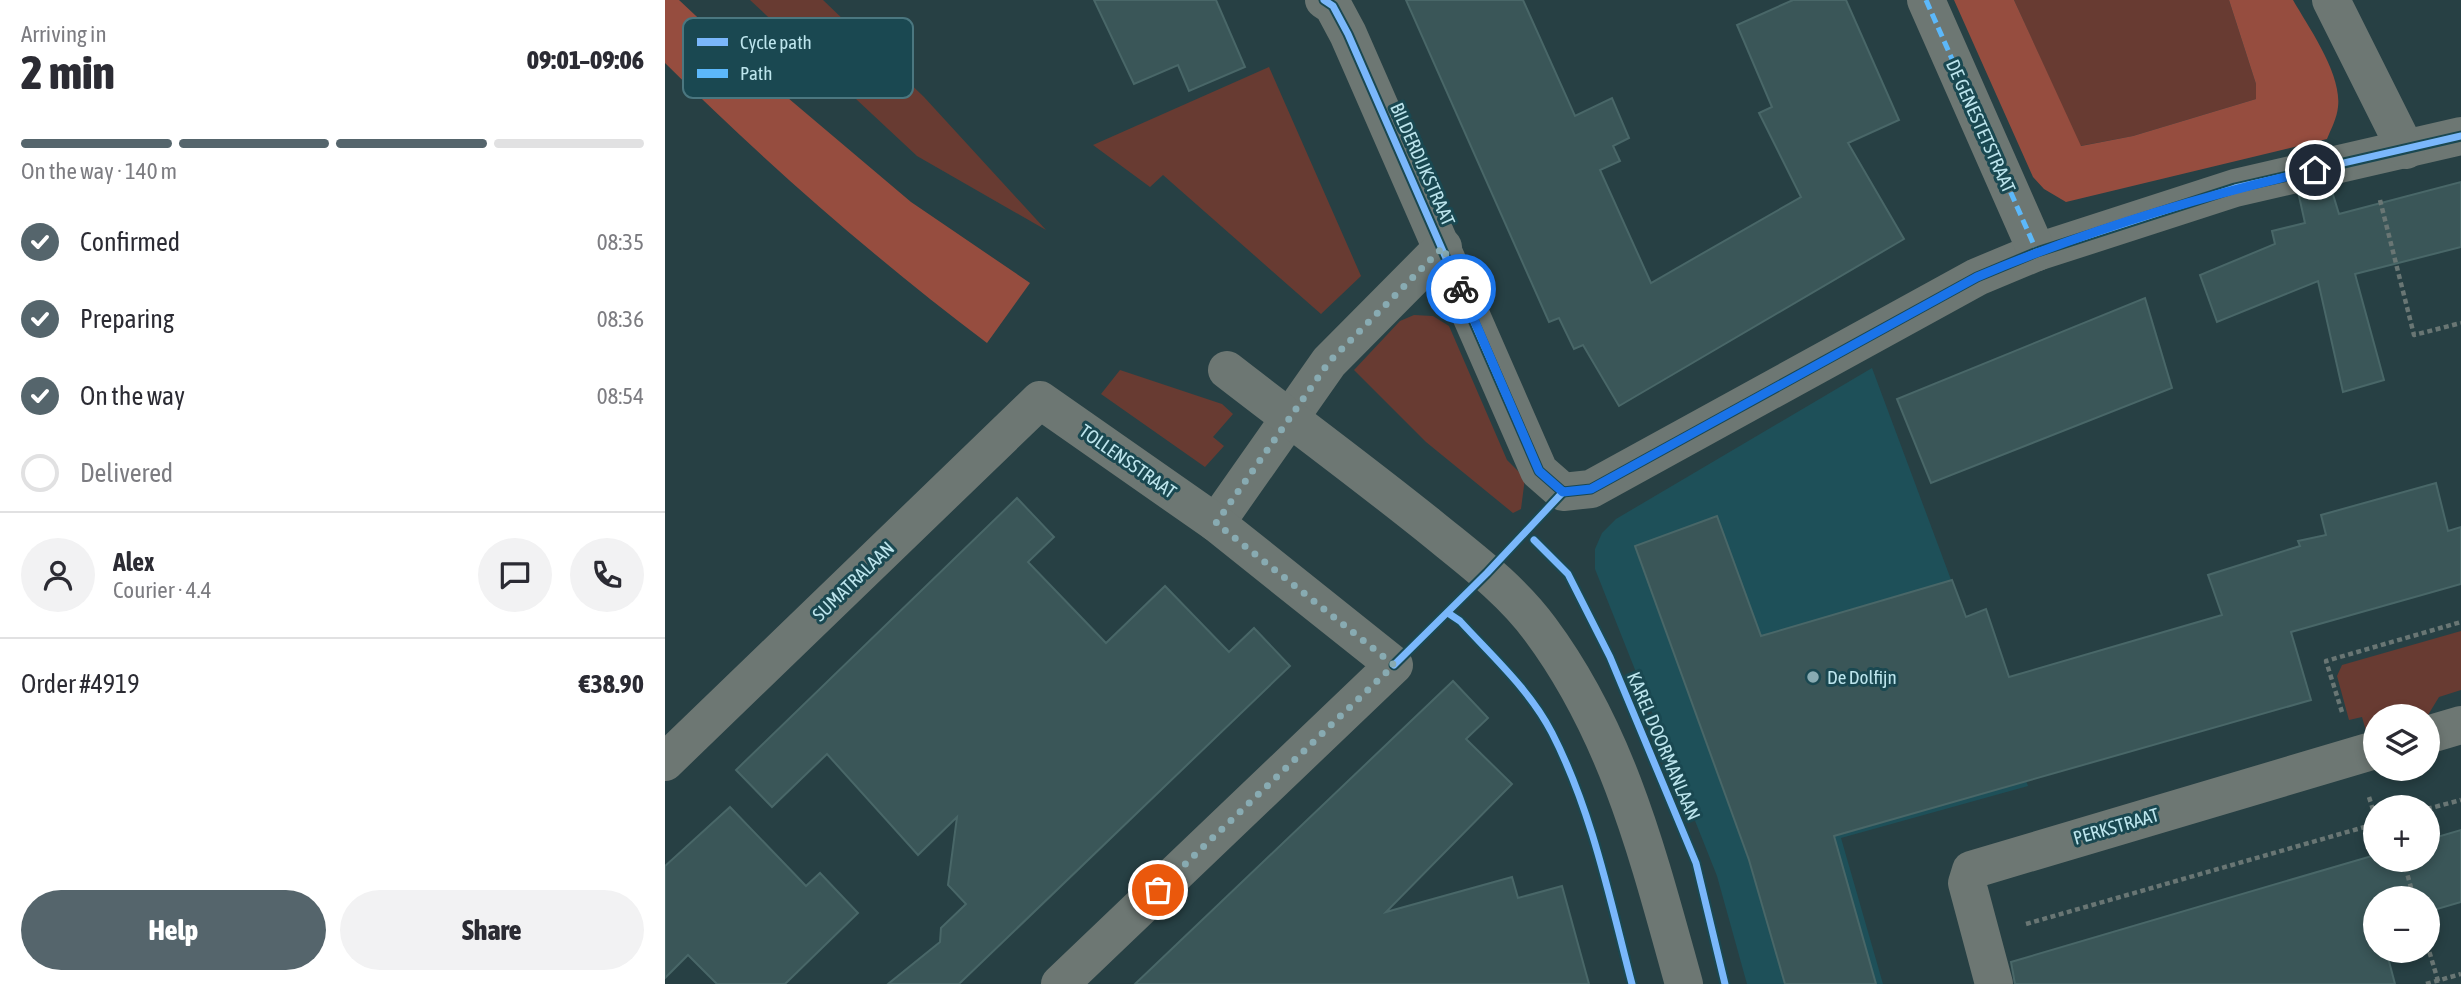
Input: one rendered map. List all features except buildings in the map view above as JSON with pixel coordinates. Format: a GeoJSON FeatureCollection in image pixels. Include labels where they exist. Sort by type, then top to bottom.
{"type":"FeatureCollection","features":[{"type":"Feature","properties":{"kind":"street","name":"BILDERDIJKSTRAAT"},"geometry":{"type":"LineString","coordinates":[[1324,0],[1333,6],[1347,34],[1443,247],[1539,471],[1563,492],[1591,489],[1977,277],[2037,252]]}},
{"type":"Feature","properties":{"kind":"street","name":"DE GENESTETSTRAAT"},"geometry":{"type":"LineString","coordinates":[[1926,0],[2037,252]]}},
{"type":"Feature","properties":{"kind":"street"},"geometry":{"type":"LineString","coordinates":[[2331,0],[2406,150]]}},
{"type":"Feature","properties":{"kind":"street"},"geometry":{"type":"LineString","coordinates":[[2037,252],[2235,188],[2461,136]]}},
{"type":"Feature","properties":{"kind":"street","name":"BILDERDIJKSTRAAT"},"geometry":{"type":"LineString","coordinates":[[1289,418],[1329,362],[1443,247]]}},
{"type":"Feature","properties":{"kind":"street"},"geometry":{"type":"LineString","coordinates":[[1227,370],[1487,573],[1539,627],[1572,676],[1602,735],[1639,819],[1684,984]]}},
{"type":"Feature","properties":{"kind":"street","name":"TOLLENSSTRAAT"},"geometry":{"type":"LineString","coordinates":[[1040,400],[1216,523],[1394,665],[1060,984]]}},
{"type":"Feature","properties":{"kind":"street","name":"SUMATRALAAN"},"geometry":{"type":"LineString","coordinates":[[665,762],[1040,400]]}},
{"type":"Feature","properties":{"kind":"street"},"geometry":{"type":"LineString","coordinates":[[1216,523],[1289,418]]}},
{"type":"Feature","properties":{"kind":"street"},"geometry":{"type":"LineString","coordinates":[[2440,731],[2461,725]]}},
{"type":"Feature","properties":{"kind":"street","name":"PERKSTRAAT"},"geometry":{"type":"LineString","coordinates":[[1994,984],[1967,883],[1971,870],[1982,864],[2363,754]]}},
{"type":"Feature","properties":{"kind":"path"},"geometry":{"type":"LineString","coordinates":[[2369,158],[2414,335],[2461,323]]}},
{"type":"Feature","properties":{"kind":"path"},"geometry":{"type":"LineString","coordinates":[[2363,748],[2326,661],[2461,622]]}},
{"type":"Feature","properties":{"kind":"path"},"geometry":{"type":"LineString","coordinates":[[2440,806],[2461,800]]}},
{"type":"Feature","properties":{"kind":"path"},"geometry":{"type":"LineString","coordinates":[[1981,937],[2363,827]]}},
{"type":"Feature","properties":{"kind":"path"},"geometry":{"type":"LineString","coordinates":[[2432,963],[2438,982]]}},
{"type":"Feature","properties":{"kind":"path"},"geometry":{"type":"LineString","coordinates":[[2426,984],[2461,974]]}},
{"type":"Feature","properties":{"kind":"shaded area"},"geometry":{"type":"Polygon","coordinates":[[[665,0],[679,0],[698,18],[683,18],[683,80],[665,63],[665,0]]]}},
{"type":"Feature","properties":{"kind":"shaded area"},"geometry":{"type":"Polygon","coordinates":[[[750,0],[823,0],[842,18],[769,18],[750,0]]]}},
{"type":"Feature","properties":{"kind":"shaded area"},"geometry":{"type":"Polygon","coordinates":[[[1954,0],[2014,0],[2081,146],[2133,136],[2256,99],[2256,84],[2229,0],[2293,0],[2330,66],[2338,94],[2336,115],[2327,139],[2066,202],[2044,189],[2033,177],[1954,0]]]}},
{"type":"Feature","properties":{"kind":"shaded area"},"geometry":{"type":"Polygon","coordinates":[[[2014,0],[2229,0],[2256,84],[2256,99],[2133,136],[2080,146],[2014,0]]]}},
{"type":"Feature","properties":{"kind":"shaded area"},"geometry":{"type":"Polygon","coordinates":[[[1269,67],[1361,276],[1321,314],[1163,175],[1150,187],[1093,145],[1269,67]]]}},
{"type":"Feature","properties":{"kind":"shaded area"},"geometry":{"type":"Polygon","coordinates":[[[913,86],[1046,230],[917,156],[855,98],[913,98],[913,86]]]}},
{"type":"Feature","properties":{"kind":"shaded area"},"geometry":{"type":"Polygon","coordinates":[[[701,98],[788,98],[911,202],[1030,283],[987,343],[903,277],[742,137],[701,98]]]}},
{"type":"Feature","properties":{"kind":"shaded area"},"geometry":{"type":"Polygon","coordinates":[[[1414,315],[1433,316],[1449,326],[1507,460],[1525,478],[1521,509],[1513,513],[1426,442],[1354,370],[1400,321],[1414,315]]]}},
{"type":"Feature","properties":{"kind":"shaded area","name":"De Dolfijn"},"geometry":{"type":"Polygon","coordinates":[[[1872,368],[2028,786],[1841,838],[1883,984],[1747,984],[1717,876],[1595,569],[1595,549],[1602,533],[1616,519],[1872,368]]]}},
{"type":"Feature","properties":{"kind":"shaded area"},"geometry":{"type":"Polygon","coordinates":[[[1120,370],[1222,404],[1233,414],[1213,437],[1224,446],[1205,467],[1101,394],[1120,370]]]}},
{"type":"Feature","properties":{"kind":"shaded area"},"geometry":{"type":"Polygon","coordinates":[[[2461,631],[2461,690],[2439,697],[2435,704],[2363,704],[2363,720],[2362,717],[2349,720],[2337,676],[2342,665],[2461,631]]]}},
{"type":"Feature","properties":{"kind":"marked path"},"geometry":{"type":"LineString","coordinates":[[1926,0],[2037,252]]}},
{"type":"Feature","properties":{"kind":"cycle path"},"geometry":{"type":"LineString","coordinates":[[1324,0],[1333,6],[1348,34],[1539,471],[1563,492]]}},
{"type":"Feature","properties":{"kind":"cycle path"},"geometry":{"type":"LineString","coordinates":[[1563,492],[1591,489],[1977,277],[2037,252],[2235,188],[2461,136]]}},
{"type":"Feature","properties":{"kind":"cycle path"},"geometry":{"type":"LineString","coordinates":[[1394,665],[1487,573],[1563,492]]}},
{"type":"Feature","properties":{"kind":"cycle path","name":"KAREL DOORMANLAAN"},"geometry":{"type":"LineString","coordinates":[[1534,540],[1568,574],[1610,657],[1696,863],[1725,984]]}},
{"type":"Feature","properties":{"kind":"cycle path"},"geometry":{"type":"LineString","coordinates":[[1448,613],[1460,621],[1510,674],[1533,702],[1552,733],[1589,825],[1632,984]]}},
{"type":"Feature","properties":{"kind":"way so far"},"geometry":{"type":"LineString","coordinates":[[1158,890],[1394,665],[1216,523],[1329,362],[1443,247],[1461,289]]}},
{"type":"Feature","properties":{"kind":"place","name":"De Dolfijn"},"geometry":{"type":"Point","coordinates":[1813,677]}},
{"type":"Feature","properties":{"kind":"route"},"geometry":{"type":"LineString","coordinates":[[1461,289],[1539,471],[1563,492],[1591,489],[1977,277],[2037,252],[2235,188],[2315,170]]}}]}
